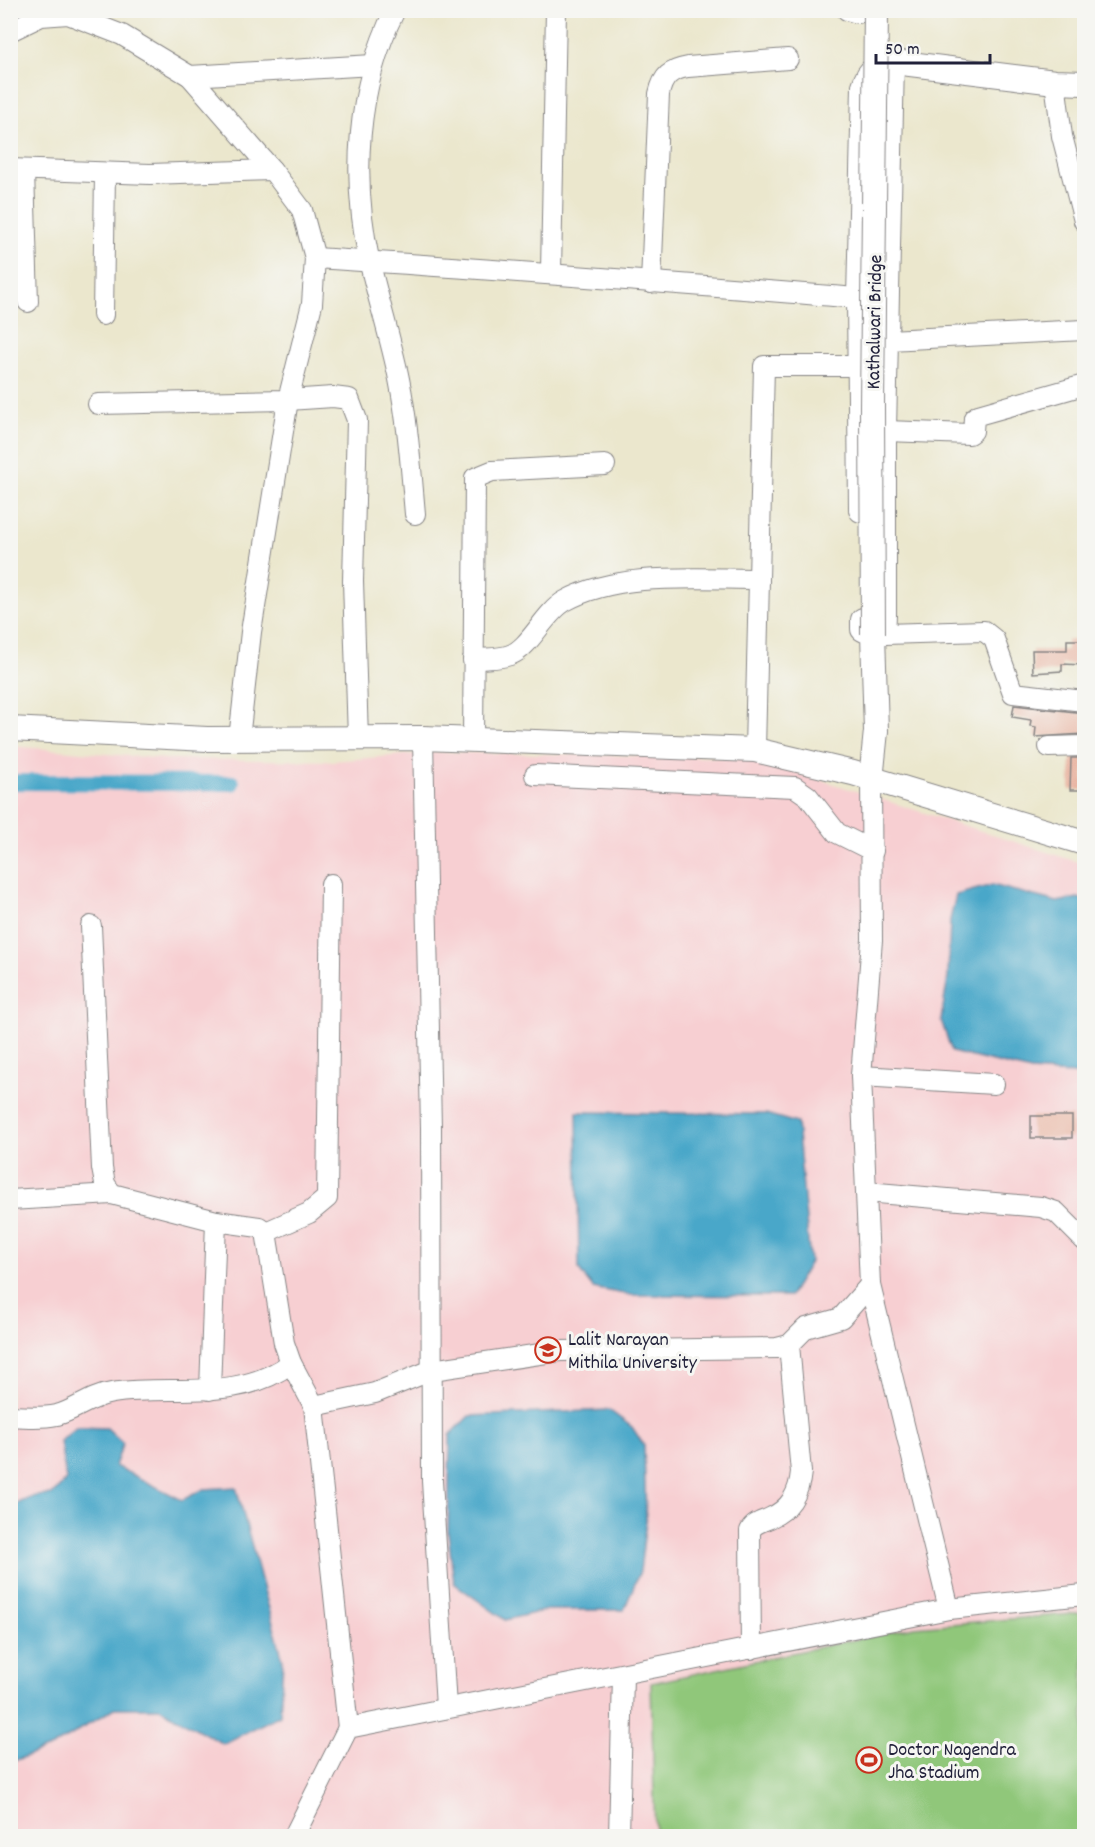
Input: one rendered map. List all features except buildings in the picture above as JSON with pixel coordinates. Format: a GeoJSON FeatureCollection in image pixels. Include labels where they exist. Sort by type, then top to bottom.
{"type":"FeatureCollection","features":[{"type":"Feature","properties":{"kind":"main road","name":"Kathalwari Bridge"},"geometry":{"type":"LineString","coordinates":[[871,780],[879,634],[872,406],[876,10]]}},
{"type":"Feature","properties":{"kind":"main road"},"geometry":{"type":"LineString","coordinates":[[879,634],[864,629],[859,366],[864,86],[871,69],[894,62],[1055,82],[1084,82]]}},
{"type":"Feature","properties":{"kind":"main road"},"geometry":{"type":"LineString","coordinates":[[10,729],[239,739],[423,738],[755,750],[871,780],[1084,843]]}},
{"type":"Feature","properties":{"kind":"street"},"geometry":{"type":"LineString","coordinates":[[394,10],[373,65],[360,123],[359,186],[369,261],[399,378],[415,514]]}},
{"type":"Feature","properties":{"kind":"street"},"geometry":{"type":"LineString","coordinates":[[550,272],[556,10]]}},
{"type":"Feature","properties":{"kind":"street"},"geometry":{"type":"LineString","coordinates":[[847,10],[858,13],[868,10]]}},
{"type":"Feature","properties":{"kind":"street"},"geometry":{"type":"LineString","coordinates":[[10,31],[41,16],[68,14],[122,35],[190,76],[272,171],[302,210],[315,258],[312,304],[288,400],[251,632],[239,739]]}},
{"type":"Feature","properties":{"kind":"street"},"geometry":{"type":"LineString","coordinates":[[651,283],[659,94],[665,76],[688,67],[788,59]]}},
{"type":"Feature","properties":{"kind":"street"},"geometry":{"type":"LineString","coordinates":[[894,62],[889,340],[879,634],[984,630],[994,639],[1013,693],[1084,701]]}},
{"type":"Feature","properties":{"kind":"street"},"geometry":{"type":"LineString","coordinates":[[190,76],[373,65]]}},
{"type":"Feature","properties":{"kind":"street"},"geometry":{"type":"LineString","coordinates":[[1055,82],[1062,136],[1084,221]]}},
{"type":"Feature","properties":{"kind":"street"},"geometry":{"type":"LineString","coordinates":[[28,302],[17,170],[105,173],[272,171]]}},
{"type":"Feature","properties":{"kind":"street"},"geometry":{"type":"LineString","coordinates":[[103,315],[105,173]]}},
{"type":"Feature","properties":{"kind":"street"},"geometry":{"type":"LineString","coordinates":[[315,258],[550,272],[651,283],[859,298]]}},
{"type":"Feature","properties":{"kind":"street"},"geometry":{"type":"LineString","coordinates":[[889,340],[1084,333]]}},
{"type":"Feature","properties":{"kind":"street"},"geometry":{"type":"LineString","coordinates":[[755,750],[764,366],[859,366]]}},
{"type":"Feature","properties":{"kind":"street"},"geometry":{"type":"LineString","coordinates":[[886,432],[969,434],[973,431],[974,418],[978,415],[1084,385]]}},
{"type":"Feature","properties":{"kind":"street"},"geometry":{"type":"LineString","coordinates":[[98,404],[333,397],[349,399],[357,420],[353,581],[358,739]]}},
{"type":"Feature","properties":{"kind":"street"},"geometry":{"type":"LineString","coordinates":[[473,741],[475,478],[492,471],[605,465]]}},
{"type":"Feature","properties":{"kind":"street"},"geometry":{"type":"LineString","coordinates":[[473,660],[514,653],[563,602],[594,590],[635,581],[759,579]]}},
{"type":"Feature","properties":{"kind":"street"},"geometry":{"type":"LineString","coordinates":[[423,738],[431,1128],[432,1481],[446,1707]]}},
{"type":"Feature","properties":{"kind":"street"},"geometry":{"type":"LineString","coordinates":[[1048,747],[1084,746]]}},
{"type":"Feature","properties":{"kind":"street"},"geometry":{"type":"LineString","coordinates":[[535,775],[795,787],[808,796],[837,833],[873,851]]}},
{"type":"Feature","properties":{"kind":"street"},"geometry":{"type":"LineString","coordinates":[[871,780],[872,940],[861,1076],[870,1285],[949,1609]]}},
{"type":"Feature","properties":{"kind":"street"},"geometry":{"type":"LineString","coordinates":[[266,1232],[309,1213],[327,1198],[331,884]]}},
{"type":"Feature","properties":{"kind":"street"},"geometry":{"type":"LineString","coordinates":[[91,926],[102,1168],[105,1184],[112,1194]]}},
{"type":"Feature","properties":{"kind":"street"},"geometry":{"type":"LineString","coordinates":[[861,1076],[994,1084]]}},
{"type":"Feature","properties":{"kind":"street"},"geometry":{"type":"LineString","coordinates":[[866,1192],[1041,1208],[1056,1212],[1084,1240]]}},
{"type":"Feature","properties":{"kind":"street"},"geometry":{"type":"LineString","coordinates":[[10,1200],[112,1194],[216,1221],[260,1227],[266,1232],[284,1343],[291,1363],[314,1406],[348,1728],[294,1836]]}},
{"type":"Feature","properties":{"kind":"street"},"geometry":{"type":"LineString","coordinates":[[210,1390],[216,1221]]}},
{"type":"Feature","properties":{"kind":"street"},"geometry":{"type":"LineString","coordinates":[[314,1406],[375,1393],[432,1370],[560,1351],[777,1348],[789,1345],[806,1328],[841,1318],[870,1285]]}},
{"type":"Feature","properties":{"kind":"street"},"geometry":{"type":"LineString","coordinates":[[751,1649],[750,1531],[753,1525],[785,1509],[800,1487],[801,1472],[789,1345]]}},
{"type":"Feature","properties":{"kind":"street"},"geometry":{"type":"LineString","coordinates":[[10,1416],[58,1414],[90,1398],[111,1393],[210,1390],[264,1380],[291,1363]]}},
{"type":"Feature","properties":{"kind":"street"},"geometry":{"type":"LineString","coordinates":[[348,1728],[446,1707],[623,1676],[691,1659],[949,1609],[1084,1594]]}},
{"type":"Feature","properties":{"kind":"street"},"geometry":{"type":"LineString","coordinates":[[619,1836],[623,1676]]}},
{"type":"Feature","properties":{"kind":"shaded area","name":"Lalit Narayan Mithila University"},"geometry":{"type":"Polygon","coordinates":[[[10,746],[166,759],[334,761],[437,752],[752,758],[1084,864],[1084,1836],[11,1836],[10,746]]]}},
{"type":"Feature","properties":{"kind":"green space","name":"Doctor Nagendra Jha Stadium"},"geometry":{"type":"Polygon","coordinates":[[[1084,1613],[1084,1836],[655,1836],[651,1683],[914,1627],[1084,1613]]]}},
{"type":"Feature","properties":{"kind":"water"},"geometry":{"type":"Polygon","coordinates":[[[992,885],[1057,902],[1078,898],[1084,900],[1084,1075],[1031,1071],[952,1052],[941,1020],[948,977],[950,920],[956,895],[992,885]]]}},
{"type":"Feature","properties":{"kind":"water"},"geometry":{"type":"Polygon","coordinates":[[[577,1112],[766,1114],[797,1123],[810,1262],[790,1296],[630,1295],[593,1288],[579,1270],[577,1112]]]}},
{"type":"Feature","properties":{"kind":"water"},"geometry":{"type":"Polygon","coordinates":[[[609,1410],[632,1427],[644,1445],[646,1521],[640,1571],[624,1610],[547,1610],[505,1620],[454,1583],[448,1533],[450,1435],[469,1416],[609,1410]]]}},
{"type":"Feature","properties":{"kind":"water"},"geometry":{"type":"Polygon","coordinates":[[[77,1427],[107,1428],[123,1443],[115,1466],[182,1500],[204,1489],[236,1487],[283,1660],[280,1715],[223,1744],[160,1708],[115,1708],[52,1747],[11,1762],[11,1506],[35,1496],[52,1495],[66,1480],[60,1441],[77,1427]]]}},
{"type":"Feature","properties":{"kind":"waterway"},"geometry":{"type":"LineString","coordinates":[[10,782],[232,783]]}},
{"type":"Feature","properties":{"kind":"place","name":"Lalit Narayan Mithila University"},"geometry":{"type":"Point","coordinates":[548,1350]}},
{"type":"Feature","properties":{"kind":"place","name":"Doctor Nagendra Jha Stadium"},"geometry":{"type":"Point","coordinates":[869,1760]}}]}
